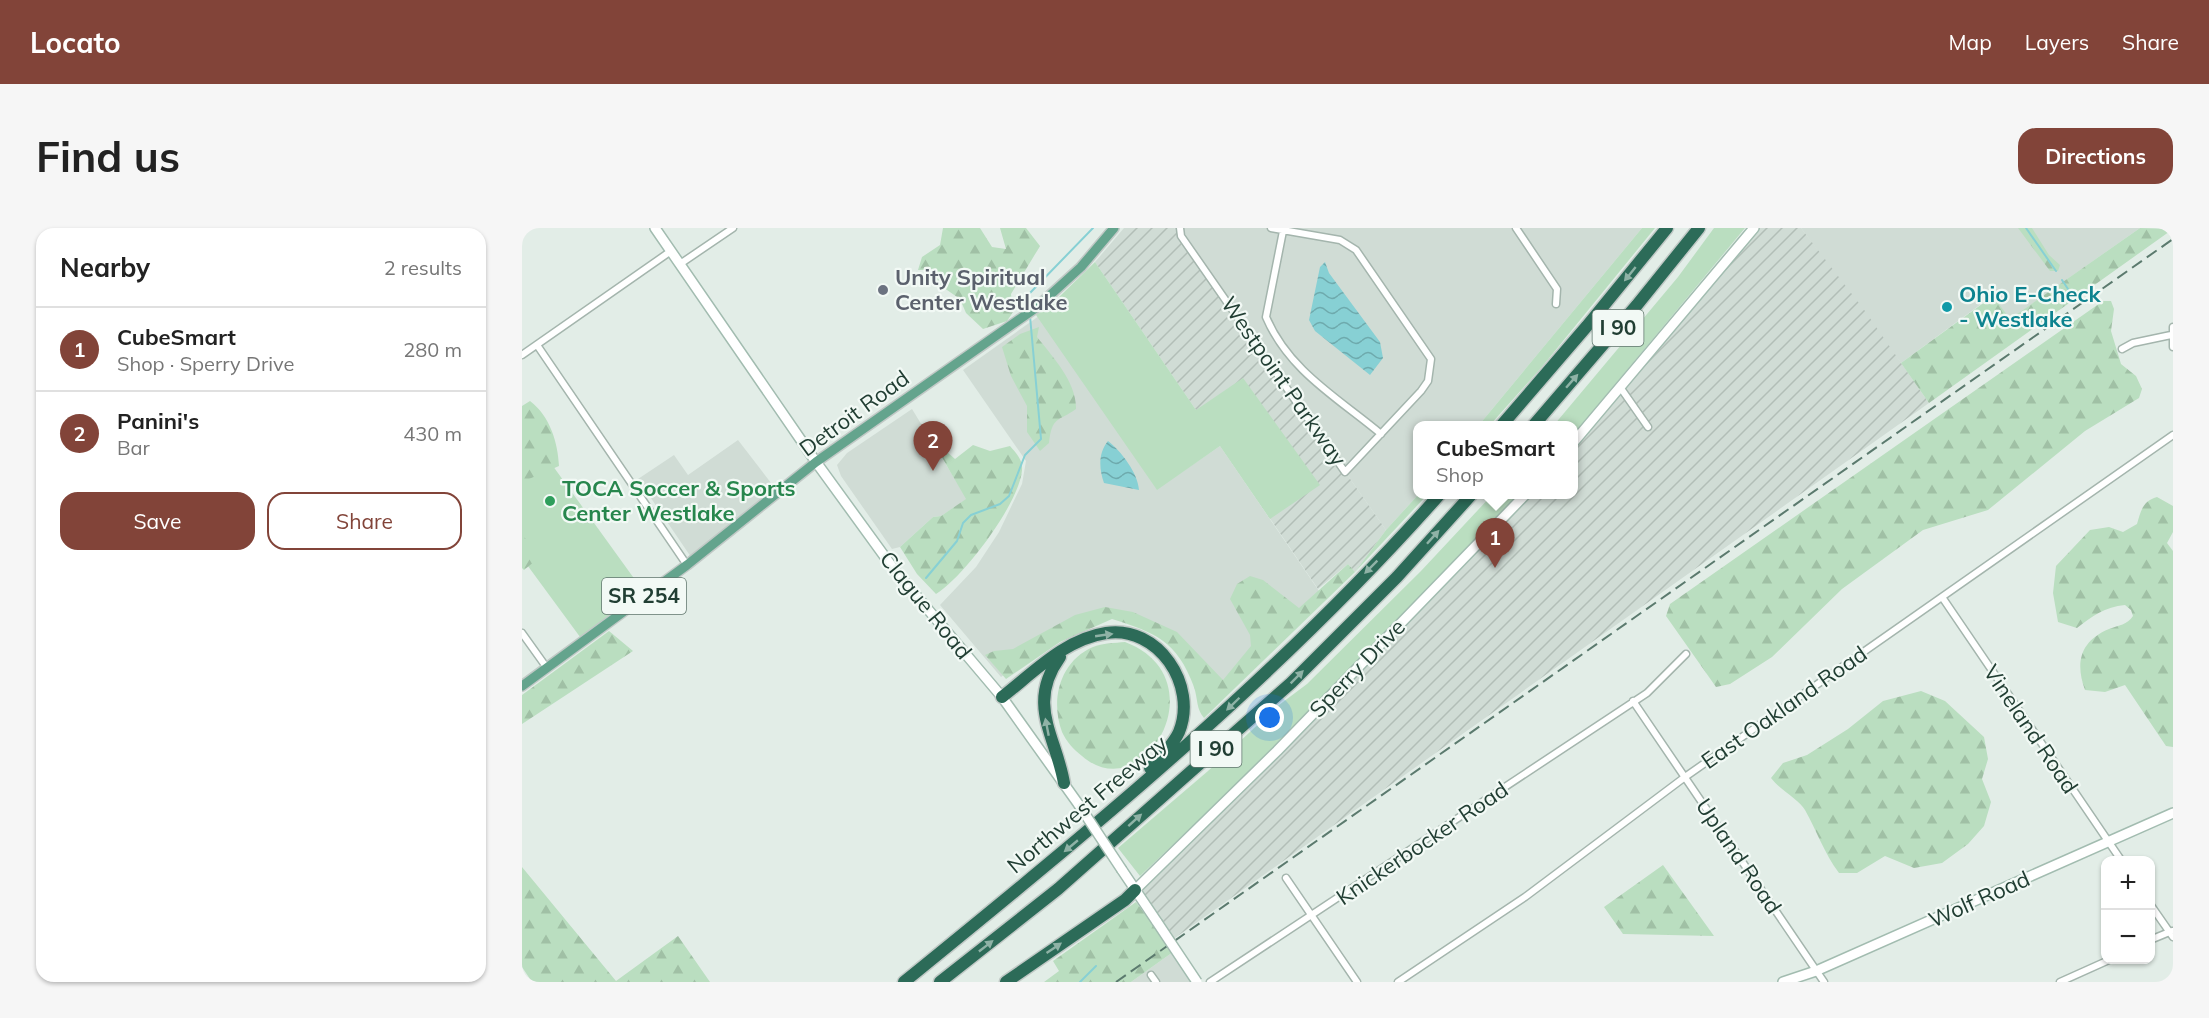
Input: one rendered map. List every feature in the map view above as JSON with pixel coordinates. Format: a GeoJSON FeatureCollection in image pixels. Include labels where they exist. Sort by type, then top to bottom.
{"type":"FeatureCollection","features":[{"type":"Feature","properties":{"kind":"highway","name":"I 90"},"geometry":{"type":"LineString","coordinates":[[1505,421],[1667,228]]}},
{"type":"Feature","properties":{"kind":"highway","name":"I 90"},"geometry":{"type":"LineString","coordinates":[[1537,421],[1637,305],[1699,228]]}},
{"type":"Feature","properties":{"kind":"highway","name":"Northwest Freeway"},"geometry":{"type":"LineString","coordinates":[[904,982],[1108,815],[1217,719],[1290,649],[1436,499]]}},
{"type":"Feature","properties":{"kind":"highway","name":"Northwest Freeway"},"geometry":{"type":"LineString","coordinates":[[940,982],[1058,889],[1292,683],[1397,577],[1468,499]]}},
{"type":"Feature","properties":{"kind":"highway"},"geometry":{"type":"LineString","coordinates":[[1002,697],[1081,639],[1108,633],[1145,640],[1163,653],[1176,671],[1183,690],[1179,732],[1160,759],[1129,788],[1108,815]]}},
{"type":"Feature","properties":{"kind":"highway"},"geometry":{"type":"LineString","coordinates":[[1064,783],[1048,733],[1043,697],[1054,665],[1066,648]]}},
{"type":"Feature","properties":{"kind":"highway"},"geometry":{"type":"LineString","coordinates":[[1006,982],[1125,900],[1135,890]]}},
{"type":"Feature","properties":{"kind":"main road","name":"Detroit Road"},"geometry":{"type":"LineString","coordinates":[[522,686],[687,564],[816,462],[1036,307],[1080,267],[1114,228]]}},
{"type":"Feature","properties":{"kind":"street","name":"Clague Road"},"geometry":{"type":"LineString","coordinates":[[655,228],[816,462],[893,568],[1002,697],[1064,783],[1197,982]]}},
{"type":"Feature","properties":{"kind":"street"},"geometry":{"type":"LineString","coordinates":[[680,264],[733,228]]}},
{"type":"Feature","properties":{"kind":"street","name":"Westpoint Parkway"},"geometry":{"type":"LineString","coordinates":[[1180,228],[1180,236],[1345,472],[1428,381],[1431,359],[1356,250],[1340,240],[1271,228]]}},
{"type":"Feature","properties":{"kind":"street"},"geometry":{"type":"LineString","coordinates":[[1516,228],[1557,289],[1556,304]]}},
{"type":"Feature","properties":{"kind":"street"},"geometry":{"type":"LineString","coordinates":[[1578,437],[1755,228]]}},
{"type":"Feature","properties":{"kind":"street"},"geometry":{"type":"LineString","coordinates":[[1283,231],[1266,317],[1271,328],[1299,368],[1381,434]]}},
{"type":"Feature","properties":{"kind":"street"},"geometry":{"type":"LineString","coordinates":[[522,355],[671,251]]}},
{"type":"Feature","properties":{"kind":"street"},"geometry":{"type":"LineString","coordinates":[[2173,327],[2171,335],[2173,347]]}},
{"type":"Feature","properties":{"kind":"street"},"geometry":{"type":"LineString","coordinates":[[2122,349],[2140,341],[2171,335]]}},
{"type":"Feature","properties":{"kind":"street"},"geometry":{"type":"LineString","coordinates":[[537,345],[687,564]]}},
{"type":"Feature","properties":{"kind":"street"},"geometry":{"type":"LineString","coordinates":[[1620,387],[1648,427]]}},
{"type":"Feature","properties":{"kind":"street","name":"East Oakland Road"},"geometry":{"type":"LineString","coordinates":[[1398,982],[1525,897],[1685,777],[2173,435]]}},
{"type":"Feature","properties":{"kind":"street","name":"Sperry Drive"},"geometry":{"type":"LineString","coordinates":[[1135,890],[1277,751],[1522,499]]}},
{"type":"Feature","properties":{"kind":"street","name":"Vineland Road"},"geometry":{"type":"LineString","coordinates":[[1942,597],[2117,856]]}},
{"type":"Feature","properties":{"kind":"street"},"geometry":{"type":"LineString","coordinates":[[522,633],[547,668]]}},
{"type":"Feature","properties":{"kind":"street","name":"Knickerbocker Road"},"geometry":{"type":"LineString","coordinates":[[1210,982],[1647,693],[1686,654]]}},
{"type":"Feature","properties":{"kind":"street","name":"Upland Road"},"geometry":{"type":"LineString","coordinates":[[1633,701],[1824,982]]}},
{"type":"Feature","properties":{"kind":"street","name":"Wolf Road"},"geometry":{"type":"LineString","coordinates":[[1783,982],[1816,970],[2173,813]]}},
{"type":"Feature","properties":{"kind":"street"},"geometry":{"type":"LineString","coordinates":[[1286,878],[1357,982]]}},
{"type":"Feature","properties":{"kind":"street"},"geometry":{"type":"LineString","coordinates":[[2155,910],[2172,933],[2155,939]]}},
{"type":"Feature","properties":{"kind":"street"},"geometry":{"type":"LineString","coordinates":[[2060,982],[2101,964]]}},
{"type":"Feature","properties":{"kind":"street"},"geometry":{"type":"LineString","coordinates":[[1151,975],[1156,982]]}},
{"type":"Feature","properties":{"kind":"shaded area"},"geometry":{"type":"Polygon","coordinates":[[[1124,228],[1174,228],[1386,530],[1355,572],[1348,564],[1318,589],[1095,262],[1124,228]]]}},
{"type":"Feature","properties":{"kind":"shaded area"},"geometry":{"type":"Polygon","coordinates":[[[1174,228],[1642,228],[1482,421],[1413,421],[1414,499],[1386,530],[1174,228]]]}},
{"type":"Feature","properties":{"kind":"shaded area"},"geometry":{"type":"Polygon","coordinates":[[[1747,228],[1801,228],[1865,311],[1929,403],[1172,940],[1138,889],[1515,499],[1578,499],[1578,429],[1747,228]]]}},
{"type":"Feature","properties":{"kind":"shaded area"},"geometry":{"type":"Polygon","coordinates":[[[1801,228],[2140,228],[2009,320],[1992,296],[1901,363],[1801,228]]]}},
{"type":"Feature","properties":{"kind":"shaded area"},"geometry":{"type":"Polygon","coordinates":[[[1039,316],[1157,489],[1220,446],[1321,594],[1218,693],[1182,645],[1119,614],[1054,636],[1001,677],[940,605],[976,567],[999,532],[1022,484],[1026,461],[963,370],[1039,316]]]}},
{"type":"Feature","properties":{"kind":"shaded area"},"geometry":{"type":"Polygon","coordinates":[[[912,409],[967,499],[941,516],[933,517],[900,547],[892,549],[841,476],[837,465],[847,453],[912,409]]]}},
{"type":"Feature","properties":{"kind":"shaded area"},"geometry":{"type":"Polygon","coordinates":[[[738,440],[778,492],[693,560],[638,479],[674,455],[688,475],[738,440]]]}},
{"type":"Feature","properties":{"kind":"shaded area"},"geometry":{"type":"Polygon","coordinates":[[[1173,952],[1193,982],[1131,982],[1173,952]]]}},
{"type":"Feature","properties":{"kind":"green space"},"geometry":{"type":"Polygon","coordinates":[[[943,228],[980,228],[992,247],[1006,249],[1000,228],[1026,228],[1040,246],[1011,294],[1013,312],[1007,321],[983,329],[966,313],[960,299],[934,281],[928,270],[918,270],[922,257],[940,245],[943,228]]]}},
{"type":"Feature","properties":{"kind":"green space"},"geometry":{"type":"Polygon","coordinates":[[[1642,228],[1655,228],[1541,368],[1494,421],[1482,421],[1642,228]]]}},
{"type":"Feature","properties":{"kind":"green space"},"geometry":{"type":"Polygon","coordinates":[[[1714,228],[1745,228],[1578,429],[1578,421],[1557,421],[1678,277],[1714,228]]]}},
{"type":"Feature","properties":{"kind":"green space"},"geometry":{"type":"Polygon","coordinates":[[[2018,228],[2032,228],[2049,255],[2060,265],[2058,271],[2050,271],[2018,228]]]}},
{"type":"Feature","properties":{"kind":"green space"},"geometry":{"type":"Polygon","coordinates":[[[2140,228],[2173,229],[1929,403],[1901,363],[1993,296],[2010,319],[2140,228]]]}},
{"type":"Feature","properties":{"kind":"green space"},"geometry":{"type":"Polygon","coordinates":[[[1095,262],[1196,410],[1243,378],[1320,485],[1270,519],[1220,446],[1157,490],[1036,315],[1057,299],[1095,262]]]}},
{"type":"Feature","properties":{"kind":"green space"},"geometry":{"type":"Polygon","coordinates":[[[2103,301],[2111,301],[2114,309],[2111,331],[2121,364],[2136,376],[2142,389],[2139,398],[2085,431],[1988,510],[1923,530],[1842,589],[1772,657],[1730,684],[1716,687],[1666,616],[1670,604],[2103,301]]]}},
{"type":"Feature","properties":{"kind":"green space"},"geometry":{"type":"Polygon","coordinates":[[[1039,327],[1037,337],[1068,380],[1073,390],[1076,409],[1054,424],[1049,443],[1040,451],[1027,432],[1027,406],[1011,376],[1002,347],[1020,334],[1039,327]]]}},
{"type":"Feature","properties":{"kind":"green space"},"geometry":{"type":"Polygon","coordinates":[[[530,401],[543,414],[552,430],[559,466],[522,482],[522,406],[530,401]]]}},
{"type":"Feature","properties":{"kind":"green space","name":"TOCA Soccer & Sports Center Westlake"},"geometry":{"type":"Polygon","coordinates":[[[532,437],[646,595],[583,641],[522,558],[522,445],[532,437]]]}},
{"type":"Feature","properties":{"kind":"green space"},"geometry":{"type":"Polygon","coordinates":[[[973,445],[990,451],[1010,446],[1021,463],[1019,484],[989,538],[961,572],[936,594],[917,574],[900,547],[933,517],[941,516],[966,499],[940,454],[946,451],[955,459],[973,445]]]}},
{"type":"Feature","properties":{"kind":"green space"},"geometry":{"type":"Polygon","coordinates":[[[2157,497],[2173,506],[2173,532],[2167,543],[2173,551],[2173,747],[2166,746],[2125,685],[2105,692],[2085,690],[2080,671],[2082,654],[2086,646],[2099,634],[2128,621],[2133,616],[2131,610],[2125,605],[2105,610],[2077,628],[2058,622],[2053,593],[2056,566],[2090,530],[2109,527],[2123,532],[2137,524],[2141,510],[2157,497]]]}},
{"type":"Feature","properties":{"kind":"green space"},"geometry":{"type":"Polygon","coordinates":[[[1414,499],[1423,499],[1355,572],[1386,530],[1414,499]]]}},
{"type":"Feature","properties":{"kind":"green space"},"geometry":{"type":"Polygon","coordinates":[[[1488,499],[1515,499],[1277,746],[1140,876],[1118,848],[1208,771],[1279,705],[1307,684],[1421,571],[1488,499]]]}},
{"type":"Feature","properties":{"kind":"green space"},"geometry":{"type":"Polygon","coordinates":[[[522,534],[540,557],[524,570],[522,568],[522,534]]]}},
{"type":"Feature","properties":{"kind":"green space"},"geometry":{"type":"Polygon","coordinates":[[[1348,564],[1355,572],[1204,718],[1187,671],[1172,649],[1163,641],[1141,629],[1112,619],[1060,642],[1006,679],[985,655],[994,651],[1013,649],[1075,615],[1105,607],[1133,612],[1177,632],[1223,680],[1251,646],[1250,635],[1230,599],[1237,584],[1250,576],[1263,580],[1299,608],[1348,564]]]}},
{"type":"Feature","properties":{"kind":"green space"},"geometry":{"type":"Polygon","coordinates":[[[609,631],[633,651],[522,724],[522,695],[609,631]]]}},
{"type":"Feature","properties":{"kind":"green space"},"geometry":{"type":"Polygon","coordinates":[[[1125,642],[1153,659],[1167,683],[1169,708],[1162,733],[1148,753],[1128,766],[1106,768],[1082,756],[1066,739],[1059,720],[1058,695],[1066,672],[1082,653],[1093,647],[1125,642]]]}},
{"type":"Feature","properties":{"kind":"green space"},"geometry":{"type":"Polygon","coordinates":[[[1921,691],[1945,701],[1984,737],[1988,759],[1982,779],[1991,802],[1984,826],[1968,844],[1942,863],[1914,868],[1885,856],[1857,873],[1839,873],[1802,806],[1771,778],[1783,763],[1807,755],[1848,729],[1883,701],[1921,691]]]}},
{"type":"Feature","properties":{"kind":"green space"},"geometry":{"type":"Polygon","coordinates":[[[1663,865],[1714,936],[1623,934],[1604,907],[1663,865]]]}},
{"type":"Feature","properties":{"kind":"green space"},"geometry":{"type":"Polygon","coordinates":[[[522,867],[616,981],[678,936],[710,982],[532,982],[522,967],[522,867]]]}},
{"type":"Feature","properties":{"kind":"green space"},"geometry":{"type":"Polygon","coordinates":[[[1136,902],[1173,952],[1131,982],[1044,982],[1059,971],[1053,961],[1136,902]]]}},
{"type":"Feature","properties":{"kind":"water"},"geometry":{"type":"Polygon","coordinates":[[[1325,262],[1329,273],[1380,342],[1383,358],[1370,375],[1315,331],[1309,320],[1320,267],[1325,262]]]}},
{"type":"Feature","properties":{"kind":"water"},"geometry":{"type":"Polygon","coordinates":[[[1108,441],[1128,463],[1136,477],[1139,490],[1104,483],[1100,461],[1102,451],[1108,441]]]}},
{"type":"Feature","properties":{"kind":"waterway"},"geometry":{"type":"LineString","coordinates":[[1029,310],[1028,295],[1093,228]]}},
{"type":"Feature","properties":{"kind":"waterway"},"geometry":{"type":"LineString","coordinates":[[2026,228],[2056,271]]}},
{"type":"Feature","properties":{"kind":"waterway"},"geometry":{"type":"LineString","coordinates":[[2062,280],[2070,292]]}},
{"type":"Feature","properties":{"kind":"waterway"},"geometry":{"type":"LineString","coordinates":[[926,578],[957,541],[963,523],[971,515],[1000,504],[1009,496],[1025,455],[1041,439],[1030,316]]}},
{"type":"Feature","properties":{"kind":"waterway"},"geometry":{"type":"LineString","coordinates":[[1080,982],[1096,966]]}},
{"type":"Feature","properties":{"kind":"railway"},"geometry":{"type":"LineString","coordinates":[[1116,982],[2173,239]]}},
{"type":"Feature","properties":{"kind":"place","name":"Unity Spiritual Center Westlake"},"geometry":{"type":"Point","coordinates":[883,290]}},
{"type":"Feature","properties":{"kind":"place","name":"Ohio E-Check - Westlake"},"geometry":{"type":"Point","coordinates":[1947,307]}},
{"type":"Feature","properties":{"kind":"place","name":"Panini's"},"geometry":{"type":"Point","coordinates":[933,471]}},
{"type":"Feature","properties":{"kind":"place","name":"TOCA Soccer & Sports Center Westlake"},"geometry":{"type":"Point","coordinates":[550,501]}},
{"type":"Feature","properties":{"kind":"place","name":"CubeSmart"},"geometry":{"type":"Point","coordinates":[1495,568]}}]}
